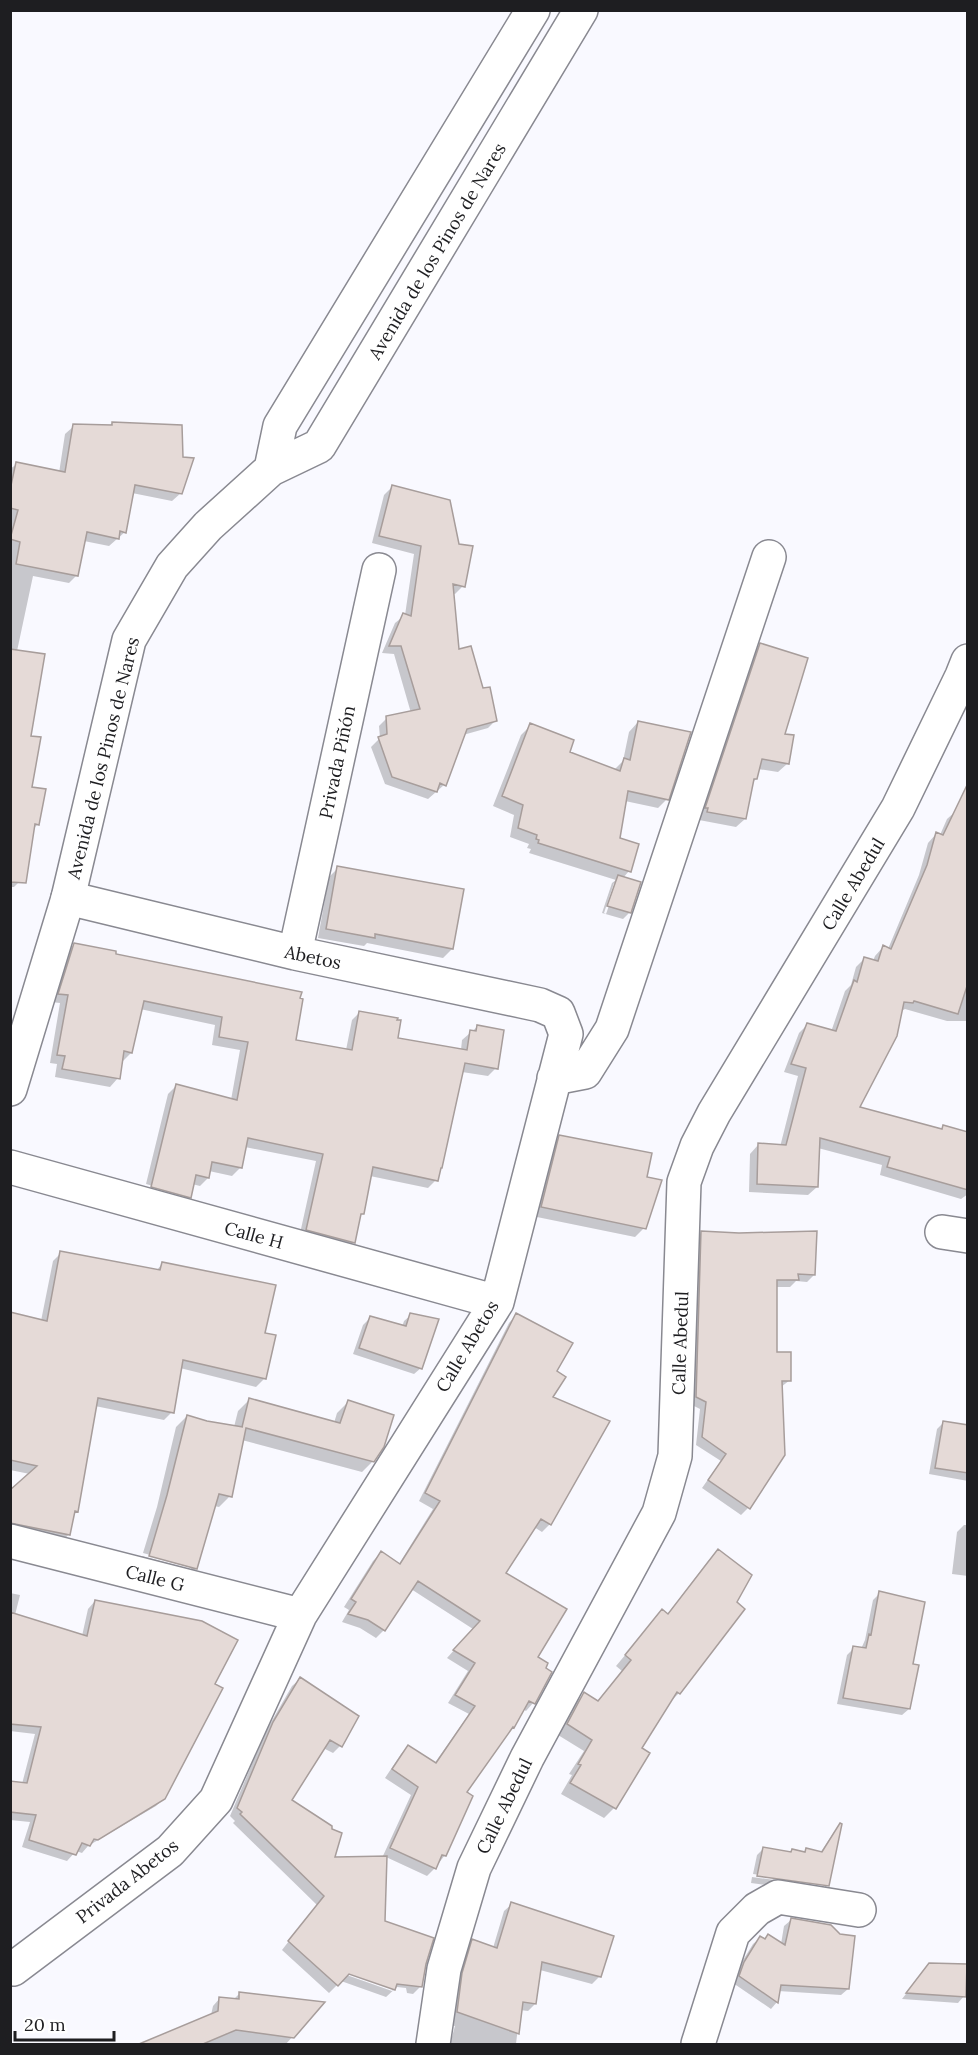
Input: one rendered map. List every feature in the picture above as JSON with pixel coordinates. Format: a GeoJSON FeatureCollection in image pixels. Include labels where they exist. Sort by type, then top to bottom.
{"type":"FeatureCollection","features":[{"type":"Feature","properties":{"kind":"street"},"geometry":{"type":"LineString","coordinates":[[271,469],[280,426],[533,10]]}},
{"type":"Feature","properties":{"kind":"street","name":"Avenida de los Pinos de Nares"},"geometry":{"type":"LineString","coordinates":[[10,1089],[68,898],[129,640],[172,566],[208,526],[271,469],[319,446],[581,10]]}},
{"type":"Feature","properties":{"kind":"street"},"geometry":{"type":"LineString","coordinates":[[554,1078],[585,1072],[612,1029],[769,556]]}},
{"type":"Feature","properties":{"kind":"street","name":"Privada Piñón"},"geometry":{"type":"LineString","coordinates":[[295,953],[379,570]]}},
{"type":"Feature","properties":{"kind":"street","name":"Calle Abedul"},"geometry":{"type":"LineString","coordinates":[[433,2044],[444,1969],[474,1868],[527,1758],[659,1513],[675,1456],[684,1182],[697,1146],[714,1113],[898,808],[968,661]]}},
{"type":"Feature","properties":{"kind":"street","name":"Abetos"},"geometry":{"type":"LineString","coordinates":[[68,898],[295,953],[540,1005],[558,1012]]}},
{"type":"Feature","properties":{"kind":"street","name":"Calle Abetos"},"geometry":{"type":"LineString","coordinates":[[300,1615],[497,1302],[566,1034],[558,1012]]}},
{"type":"Feature","properties":{"kind":"street","name":"Calle H"},"geometry":{"type":"LineString","coordinates":[[10,1167],[497,1302]]}},
{"type":"Feature","properties":{"kind":"street","name":"Calle G"},"geometry":{"type":"LineString","coordinates":[[10,1542],[300,1615]]}},
{"type":"Feature","properties":{"kind":"street","name":"Privada Abetos"},"geometry":{"type":"LineString","coordinates":[[13,1969],[170,1851],[216,1800],[300,1615]]}},
{"type":"Feature","properties":{"kind":"street"},"geometry":{"type":"LineString","coordinates":[[698,2044],[733,1934],[757,1908],[778,1898],[860,1910]]}},
{"type":"Feature","properties":{"kind":"building"},"geometry":{"type":"Polygon","coordinates":[[[112,422],[182,425],[183,457],[194,458],[182,494],[135,485],[126,533],[120,531],[119,539],[87,532],[78,576],[16,564],[20,542],[10,539],[18,510],[10,508],[10,490],[16,462],[65,472],[73,424],[112,425],[112,422]]]}},
{"type":"Feature","properties":{"kind":"building"},"geometry":{"type":"Polygon","coordinates":[[[392,485],[450,500],[459,544],[473,546],[465,587],[453,584],[459,649],[471,646],[483,688],[490,687],[497,721],[467,729],[446,786],[440,783],[437,792],[392,777],[378,737],[387,734],[386,716],[420,709],[401,646],[389,646],[403,613],[411,616],[421,546],[379,536],[392,485]]]}},
{"type":"Feature","properties":{"kind":"building"},"geometry":{"type":"Polygon","coordinates":[[[760,643],[808,658],[785,734],[794,735],[789,764],[762,759],[757,779],[754,779],[746,819],[707,812],[708,808],[705,808],[760,643]]]}},
{"type":"Feature","properties":{"kind":"building"},"geometry":{"type":"Polygon","coordinates":[[[10,649],[45,654],[31,736],[41,737],[32,787],[46,789],[39,825],[35,824],[26,883],[10,882],[10,649]]]}},
{"type":"Feature","properties":{"kind":"building"},"geometry":{"type":"Polygon","coordinates":[[[638,721],[691,732],[669,800],[628,791],[620,838],[639,844],[631,872],[538,843],[537,835],[518,828],[523,805],[502,796],[530,723],[574,740],[570,752],[620,771],[624,758],[630,760],[638,721]]]}},
{"type":"Feature","properties":{"kind":"building"},"geometry":{"type":"Polygon","coordinates":[[[968,783],[968,983],[958,1014],[914,1001],[913,1003],[904,1002],[897,1036],[860,1107],[942,1129],[943,1125],[968,1132],[968,1190],[887,1167],[890,1157],[820,1138],[818,1187],[757,1184],[758,1143],[786,1145],[806,1068],[791,1064],[807,1023],[836,1031],[854,980],[857,982],[864,957],[878,961],[883,945],[891,949],[927,865],[936,832],[943,835],[968,783]]]}},
{"type":"Feature","properties":{"kind":"building"},"geometry":{"type":"Polygon","coordinates":[[[337,866],[464,889],[453,949],[375,934],[375,938],[326,929],[337,866]]]}},
{"type":"Feature","properties":{"kind":"building"},"geometry":{"type":"Polygon","coordinates":[[[618,875],[641,882],[631,913],[607,906],[618,875]]]}},
{"type":"Feature","properties":{"kind":"building"},"geometry":{"type":"Polygon","coordinates":[[[74,943],[116,951],[116,954],[302,992],[300,998],[303,999],[296,1040],[352,1050],[359,1011],[401,1020],[398,1038],[467,1050],[470,1030],[476,1031],[477,1025],[504,1030],[498,1069],[465,1063],[438,1181],[373,1167],[364,1214],[361,1214],[355,1243],[306,1230],[323,1154],[248,1138],[242,1168],[212,1162],[209,1178],[196,1175],[191,1198],[151,1187],[176,1084],[237,1100],[248,1042],[219,1037],[222,1017],[144,1001],[132,1053],[124,1051],[120,1079],[62,1069],[65,1056],[57,1055],[68,995],[58,994],[74,943]]]}},
{"type":"Feature","properties":{"kind":"building"},"geometry":{"type":"Polygon","coordinates":[[[559,1135],[652,1153],[647,1177],[662,1180],[646,1229],[541,1207],[559,1135]]]}},
{"type":"Feature","properties":{"kind":"building"},"geometry":{"type":"Polygon","coordinates":[[[701,1231],[739,1233],[817,1231],[815,1275],[798,1274],[799,1280],[777,1280],[777,1352],[791,1352],[791,1381],[782,1381],[785,1455],[750,1509],[708,1480],[726,1454],[702,1437],[706,1402],[696,1397],[701,1231]]]}},
{"type":"Feature","properties":{"kind":"building"},"geometry":{"type":"Polygon","coordinates":[[[60,1251],[160,1270],[162,1262],[276,1285],[265,1333],[276,1335],[266,1379],[183,1360],[174,1413],[98,1398],[78,1512],[75,1511],[70,1535],[10,1523],[10,1490],[37,1466],[10,1460],[10,1312],[47,1321],[60,1251]]]}},
{"type":"Feature","properties":{"kind":"building"},"geometry":{"type":"Polygon","coordinates":[[[410,1313],[439,1319],[422,1369],[359,1348],[370,1316],[406,1326],[410,1313]]]}},
{"type":"Feature","properties":{"kind":"building"},"geometry":{"type":"Polygon","coordinates":[[[516,1313],[573,1343],[557,1371],[566,1377],[553,1397],[610,1421],[551,1525],[541,1519],[506,1573],[567,1609],[538,1657],[548,1663],[546,1668],[552,1672],[535,1704],[529,1701],[514,1728],[467,1792],[473,1796],[446,1856],[442,1855],[436,1869],[390,1848],[418,1787],[392,1769],[408,1745],[436,1763],[475,1706],[455,1695],[475,1663],[453,1650],[480,1621],[418,1581],[385,1631],[368,1620],[348,1614],[356,1602],[351,1599],[381,1551],[400,1564],[440,1501],[425,1493],[516,1313]]]}},
{"type":"Feature","properties":{"kind":"building"},"geometry":{"type":"Polygon","coordinates":[[[249,1398],[340,1423],[348,1400],[394,1415],[384,1447],[374,1462],[246,1428],[232,1497],[219,1494],[197,1569],[149,1556],[187,1415],[242,1427],[249,1398]]]}},
{"type":"Feature","properties":{"kind":"building"},"geometry":{"type":"Polygon","coordinates":[[[943,1421],[968,1425],[968,1473],[935,1468],[943,1421]]]}},
{"type":"Feature","properties":{"kind":"building"},"geometry":{"type":"Polygon","coordinates":[[[718,1549],[752,1575],[737,1602],[745,1609],[680,1694],[677,1692],[642,1748],[650,1753],[616,1809],[570,1783],[592,1740],[567,1724],[584,1692],[598,1701],[631,1660],[625,1655],[662,1609],[668,1614],[718,1549]]]}},
{"type":"Feature","properties":{"kind":"building"},"geometry":{"type":"Polygon","coordinates":[[[879,1591],[925,1602],[913,1664],[919,1665],[910,1709],[843,1698],[853,1646],[866,1648],[869,1634],[871,1635],[879,1591]]]}},
{"type":"Feature","properties":{"kind":"building"},"geometry":{"type":"Polygon","coordinates":[[[95,1600],[202,1621],[238,1640],[215,1684],[223,1688],[165,1799],[98,1840],[94,1839],[90,1846],[82,1843],[76,1855],[29,1840],[36,1815],[10,1812],[10,1781],[27,1783],[41,1727],[10,1724],[10,1612],[87,1636],[95,1600]]]}},
{"type":"Feature","properties":{"kind":"building"},"geometry":{"type":"Polygon","coordinates":[[[300,1677],[359,1716],[342,1747],[330,1740],[292,1800],[332,1826],[332,1829],[342,1833],[335,1857],[387,1856],[385,1921],[434,1938],[422,1987],[397,1984],[395,1990],[349,1974],[338,1986],[288,1941],[324,1896],[240,1814],[242,1812],[237,1808],[273,1722],[300,1677]]]}},
{"type":"Feature","properties":{"kind":"building"},"geometry":{"type":"Polygon","coordinates":[[[840,1823],[842,1824],[829,1886],[757,1876],[763,1847],[791,1852],[792,1849],[805,1852],[806,1848],[822,1852],[840,1823]]]}},
{"type":"Feature","properties":{"kind":"building"},"geometry":{"type":"Polygon","coordinates":[[[511,1902],[614,1936],[601,1977],[542,1962],[536,2004],[523,2002],[519,2034],[457,2012],[462,1973],[472,1939],[497,1948],[511,1902]]]}},
{"type":"Feature","properties":{"kind":"building"},"geometry":{"type":"Polygon","coordinates":[[[791,1918],[831,1925],[840,1934],[855,1936],[849,1989],[781,1985],[778,2003],[739,1976],[744,1962],[760,1936],[765,1939],[768,1934],[785,1945],[791,1918]]]}},
{"type":"Feature","properties":{"kind":"building"},"geometry":{"type":"Polygon","coordinates":[[[929,1963],[967,1964],[966,1997],[906,1993],[929,1963]]]}},
{"type":"Feature","properties":{"kind":"building"},"geometry":{"type":"Polygon","coordinates":[[[239,1992],[325,2002],[294,2038],[236,2030],[203,2044],[139,2044],[218,2011],[219,1997],[239,1999],[239,1992]]]}}]}
